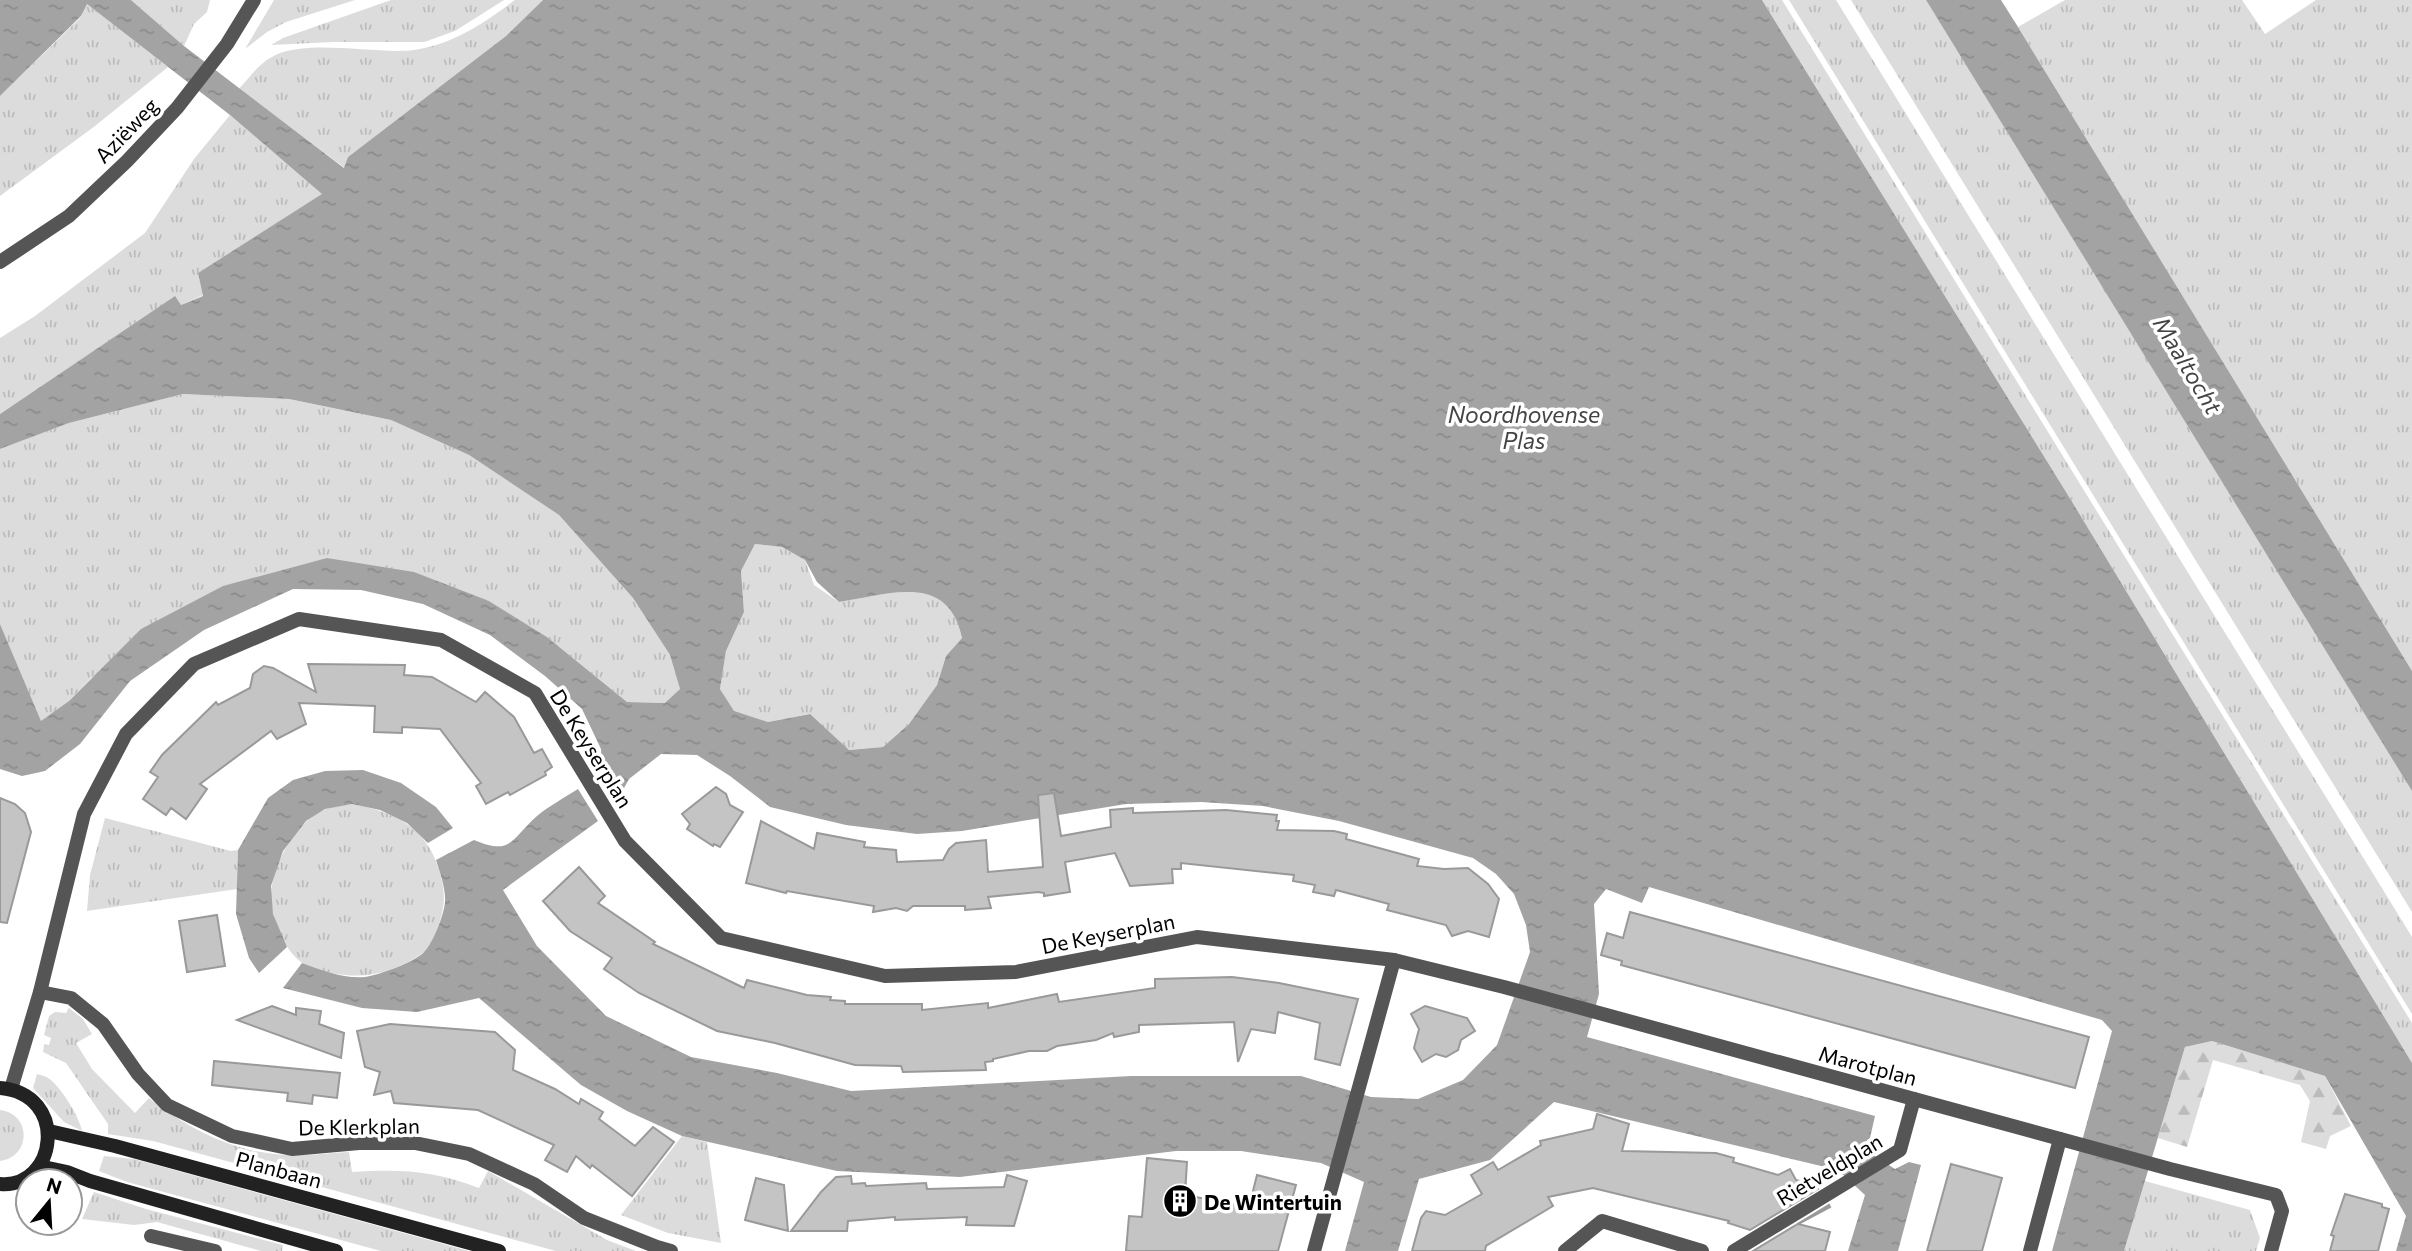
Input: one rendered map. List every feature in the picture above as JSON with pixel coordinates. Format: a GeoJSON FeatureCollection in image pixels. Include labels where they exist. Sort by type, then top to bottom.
{"type":"FeatureCollection","features":[{"type":"Feature","properties":{"kind":"street","name":"Aziëweg"},"geometry":{"type":"LineString","coordinates":[[0,262],[69,216],[127,161],[177,107],[227,44],[254,0]]}},
{"type":"Feature","properties":{"kind":"street","name":"De Keyserplan"},"geometry":{"type":"LineString","coordinates":[[6,1088],[40,992],[84,814],[126,734],[194,664],[299,619],[442,640],[535,693],[625,841],[721,938],[885,976],[1016,972],[1197,937],[1394,960]]}},
{"type":"Feature","properties":{"kind":"street","name":"Marotplan"},"geometry":{"type":"LineString","coordinates":[[1394,960],[1504,987],[2065,1141],[2276,1195],[2282,1211],[2271,1251]]}},
{"type":"Feature","properties":{"kind":"street"},"geometry":{"type":"LineString","coordinates":[[1314,1251],[1394,960]]}},
{"type":"Feature","properties":{"kind":"street","name":"De Klerkplan"},"geometry":{"type":"LineString","coordinates":[[40,992],[71,998],[103,1024],[138,1074],[167,1105],[232,1136],[292,1149],[359,1143],[415,1143],[469,1154],[534,1184],[584,1217],[671,1251]]}},
{"type":"Feature","properties":{"kind":"street"},"geometry":{"type":"LineString","coordinates":[[0,1184],[6,1185],[24,1179],[39,1166],[47,1150],[49,1131],[43,1112],[29,1097],[6,1088]]}},
{"type":"Feature","properties":{"kind":"street","name":"Rietveldplan"},"geometry":{"type":"LineString","coordinates":[[1734,1251],[1900,1150],[1913,1099]]}},
{"type":"Feature","properties":{"kind":"street","name":"Planbaan"},"geometry":{"type":"LineString","coordinates":[[49,1131],[115,1146],[499,1251]]}},
{"type":"Feature","properties":{"kind":"street"},"geometry":{"type":"LineString","coordinates":[[2030,1251],[2065,1141]]}},
{"type":"Feature","properties":{"kind":"street"},"geometry":{"type":"LineString","coordinates":[[39,1166],[67,1172],[302,1246],[336,1251]]}},
{"type":"Feature","properties":{"kind":"street"},"geometry":{"type":"LineString","coordinates":[[1565,1251],[1602,1221],[1702,1251]]}},
{"type":"Feature","properties":{"kind":"street"},"geometry":{"type":"LineString","coordinates":[[150,1236],[215,1251]]}},
{"type":"Feature","properties":{"kind":"green space"},"geometry":{"type":"Polygon","coordinates":[[[131,0],[210,0],[207,12],[194,24],[184,46],[131,0]]]}},
{"type":"Feature","properties":{"kind":"green space"},"geometry":{"type":"Polygon","coordinates":[[[274,0],[355,0],[286,22],[245,49],[274,0]]]}},
{"type":"Feature","properties":{"kind":"green space"},"geometry":{"type":"Polygon","coordinates":[[[391,0],[504,0],[455,31],[424,42],[271,45],[283,38],[391,0]]]}},
{"type":"Feature","properties":{"kind":"green space"},"geometry":{"type":"Polygon","coordinates":[[[515,0],[543,0],[506,36],[348,157],[345,168],[239,89],[262,64],[284,52],[320,48],[398,51],[429,47],[468,31],[515,0]]]}},
{"type":"Feature","properties":{"kind":"green space"},"geometry":{"type":"Polygon","coordinates":[[[1762,0],[1782,0],[2412,1023],[2412,1063],[2071,500],[1762,0]]]}},
{"type":"Feature","properties":{"kind":"green space"},"geometry":{"type":"Polygon","coordinates":[[[1789,0],[1836,0],[2412,937],[2412,1014],[1789,0]]]}},
{"type":"Feature","properties":{"kind":"green space"},"geometry":{"type":"Polygon","coordinates":[[[1851,0],[1926,0],[2375,729],[2412,791],[2412,912],[1851,0]]]}},
{"type":"Feature","properties":{"kind":"green space"},"geometry":{"type":"Polygon","coordinates":[[[2065,0],[2242,0],[2265,34],[2316,0],[2412,0],[2412,671],[2018,27],[2065,0]]]}},
{"type":"Feature","properties":{"kind":"green space"},"geometry":{"type":"Polygon","coordinates":[[[86,3],[168,67],[95,126],[0,196],[0,96],[81,17],[86,3]]]}},
{"type":"Feature","properties":{"kind":"green space"},"geometry":{"type":"Polygon","coordinates":[[[230,115],[323,194],[198,273],[203,295],[181,305],[174,297],[0,414],[0,338],[35,316],[145,233],[194,159],[230,115]]]}},
{"type":"Feature","properties":{"kind":"green space"},"geometry":{"type":"Polygon","coordinates":[[[183,394],[289,399],[391,420],[469,455],[559,515],[633,598],[670,655],[680,689],[666,703],[627,702],[547,637],[489,601],[327,558],[92,677],[69,701],[41,722],[0,624],[0,449],[69,423],[183,394]]]}},
{"type":"Feature","properties":{"kind":"green space"},"geometry":{"type":"Polygon","coordinates":[[[755,544],[782,547],[805,560],[814,585],[839,602],[914,592],[930,595],[944,603],[955,617],[962,638],[946,656],[937,685],[909,724],[883,747],[848,750],[809,714],[768,722],[734,712],[720,689],[726,651],[744,612],[741,571],[755,544]]]}},
{"type":"Feature","properties":{"kind":"green space"},"geometry":{"type":"Polygon","coordinates":[[[352,804],[395,817],[417,832],[433,855],[444,894],[438,927],[425,951],[395,968],[356,976],[329,973],[301,962],[287,947],[277,927],[271,895],[279,863],[298,830],[326,809],[352,804]]]}},
{"type":"Feature","properties":{"kind":"green space"},"geometry":{"type":"Polygon","coordinates":[[[105,818],[231,851],[238,850],[237,889],[87,911],[90,875],[105,818]]]}},
{"type":"Feature","properties":{"kind":"green space"},"geometry":{"type":"Polygon","coordinates":[[[69,1008],[83,1019],[92,1034],[76,1043],[92,1069],[135,1113],[149,1098],[197,1130],[250,1150],[296,1155],[349,1152],[352,1172],[416,1172],[447,1177],[479,1188],[488,1171],[607,1240],[636,1251],[556,1251],[153,1141],[108,1134],[108,1124],[66,1063],[43,1052],[44,1044],[49,1045],[51,1038],[44,1035],[49,1016],[55,1012],[66,1013],[69,1008]]]}},
{"type":"Feature","properties":{"kind":"green space"},"geometry":{"type":"Polygon","coordinates":[[[2212,1041],[2325,1076],[2351,1126],[2330,1136],[2326,1149],[2301,1142],[2310,1101],[2300,1085],[2213,1060],[2187,1147],[2158,1138],[2185,1047],[2212,1041]]]}},
{"type":"Feature","properties":{"kind":"green space"},"geometry":{"type":"Polygon","coordinates":[[[37,1074],[47,1077],[64,1094],[82,1131],[64,1122],[33,1088],[37,1074]]]}},
{"type":"Feature","properties":{"kind":"green space"},"geometry":{"type":"Polygon","coordinates":[[[0,1110],[18,1119],[24,1136],[18,1152],[0,1161],[0,1110]]]}},
{"type":"Feature","properties":{"kind":"green space"},"geometry":{"type":"Polygon","coordinates":[[[682,1136],[707,1142],[721,1243],[668,1233],[621,1215],[682,1136]]]}},
{"type":"Feature","properties":{"kind":"green space"},"geometry":{"type":"Polygon","coordinates":[[[104,1156],[134,1159],[469,1251],[381,1251],[127,1182],[99,1171],[104,1156]]]}},
{"type":"Feature","properties":{"kind":"green space"},"geometry":{"type":"Polygon","coordinates":[[[2145,1181],[2250,1210],[2260,1238],[2256,1251],[2124,1251],[2145,1181]]]}},
{"type":"Feature","properties":{"kind":"green space"},"geometry":{"type":"Polygon","coordinates":[[[94,1192],[146,1209],[283,1245],[282,1251],[261,1251],[157,1222],[134,1225],[84,1219],[94,1192]]]}},
{"type":"Feature","properties":{"kind":"water","name":"Noordhovense Plas"},"geometry":{"type":"Polygon","coordinates":[[[0,0],[131,0],[184,46],[344,168],[348,157],[506,36],[543,0],[1762,0],[2071,500],[2412,1063],[2412,1251],[2396,1251],[2406,1216],[2325,1076],[2212,1041],[2185,1047],[2124,1251],[2052,1251],[2112,1031],[2102,1020],[1649,887],[1642,903],[1606,889],[1594,904],[1599,994],[1587,1037],[1875,1116],[1867,1151],[1895,1169],[1909,1162],[1921,1165],[1898,1251],[1848,1251],[1865,1195],[1838,1170],[1554,1102],[1490,1160],[1419,1179],[1398,1251],[1345,1251],[1364,1182],[1321,1163],[1241,1151],[1176,1151],[960,1177],[837,1171],[682,1136],[627,1111],[581,1085],[479,998],[417,1012],[362,1008],[283,988],[302,963],[341,975],[365,977],[396,968],[419,956],[434,936],[444,908],[445,892],[436,860],[474,840],[496,846],[510,843],[542,812],[578,789],[598,821],[503,890],[537,946],[606,1016],[691,1057],[777,1073],[851,1091],[1131,1076],[1301,1076],[1371,1097],[1418,1099],[1463,1080],[1497,1045],[1530,952],[1526,925],[1514,894],[1496,874],[1473,858],[1339,821],[1263,806],[1201,802],[1126,804],[962,831],[917,834],[846,825],[770,807],[697,755],[661,754],[629,779],[617,801],[602,771],[601,749],[582,709],[545,676],[490,635],[423,604],[361,590],[293,589],[204,630],[130,681],[80,744],[45,771],[22,776],[0,769],[0,624],[41,721],[69,701],[141,629],[223,586],[327,558],[414,572],[489,601],[547,637],[627,702],[665,703],[680,689],[670,655],[633,598],[559,515],[469,455],[391,420],[289,399],[183,394],[69,423],[0,449],[0,414],[175,296],[181,305],[203,296],[198,273],[322,194],[230,115],[87,4],[81,16],[0,96],[0,0]],[[755,544],[741,571],[744,612],[726,651],[720,689],[734,711],[768,722],[810,714],[849,750],[883,747],[909,724],[937,685],[946,656],[962,638],[955,617],[944,603],[930,595],[914,592],[839,602],[817,582],[805,560],[782,547],[755,544]]]}},
{"type":"Feature","properties":{"kind":"water","name":"Maaltocht"},"geometry":{"type":"Polygon","coordinates":[[[1926,0],[2001,0],[2018,27],[2412,671],[2412,791],[1926,0]]]}},
{"type":"Feature","properties":{"kind":"water"},"geometry":{"type":"Polygon","coordinates":[[[363,770],[401,783],[436,807],[453,828],[428,843],[407,823],[380,810],[352,804],[325,809],[306,821],[283,851],[271,886],[273,914],[287,947],[259,973],[249,958],[236,914],[238,850],[268,798],[293,780],[325,771],[363,770]]]}},
{"type":"Feature","properties":{"kind":"building"},"geometry":{"type":"Polygon","coordinates":[[[308,664],[405,665],[404,675],[432,677],[476,702],[485,692],[514,717],[534,753],[542,749],[552,767],[545,772],[546,775],[510,795],[508,792],[486,804],[476,786],[481,783],[440,729],[402,727],[402,733],[374,732],[375,706],[299,703],[306,724],[277,739],[271,731],[200,784],[207,789],[186,819],[171,808],[166,815],[143,799],[158,777],[150,772],[162,755],[216,702],[218,705],[250,688],[253,674],[264,666],[273,668],[316,692],[308,664]]]}},
{"type":"Feature","properties":{"kind":"building"},"geometry":{"type":"Polygon","coordinates":[[[716,787],[726,794],[730,805],[743,812],[720,847],[714,844],[713,846],[687,829],[690,824],[682,814],[716,787]]]}},
{"type":"Feature","properties":{"kind":"building"},"geometry":{"type":"Polygon","coordinates":[[[1054,793],[1061,836],[1111,827],[1110,810],[1133,808],[1133,813],[1226,810],[1277,815],[1277,830],[1334,831],[1347,834],[1346,839],[1419,859],[1417,866],[1468,868],[1488,884],[1499,899],[1489,937],[1468,931],[1452,936],[1446,925],[1387,910],[1389,904],[1336,890],[1334,896],[1313,892],[1315,885],[1293,881],[1294,875],[1181,863],[1181,869],[1172,869],[1173,883],[1130,886],[1115,853],[1065,862],[1070,892],[1044,896],[1044,893],[1038,892],[988,897],[991,908],[965,910],[965,906],[913,906],[907,911],[896,908],[873,912],[874,906],[787,891],[786,893],[746,883],[761,821],[814,849],[817,833],[865,842],[864,847],[896,850],[897,862],[943,860],[956,843],[986,840],[988,872],[1043,867],[1038,795],[1054,793]]]}},
{"type":"Feature","properties":{"kind":"building"},"geometry":{"type":"Polygon","coordinates":[[[0,798],[15,804],[25,813],[31,832],[7,923],[0,922],[0,798]]]}},
{"type":"Feature","properties":{"kind":"building"},"geometry":{"type":"Polygon","coordinates":[[[579,867],[605,896],[598,903],[655,942],[653,944],[744,988],[747,980],[807,995],[831,997],[830,1000],[845,1001],[845,1004],[922,1004],[922,1010],[988,1003],[988,1008],[1057,994],[1059,1002],[1155,988],[1155,979],[1232,977],[1279,983],[1358,999],[1340,1065],[1315,1059],[1320,1023],[1278,1012],[1275,1033],[1251,1029],[1238,1062],[1234,1022],[1139,1025],[1139,1032],[1114,1037],[1113,1033],[1096,1040],[1057,1046],[1047,1051],[1029,1051],[993,1059],[985,1062],[986,1070],[903,1072],[901,1066],[855,1065],[775,1043],[717,1031],[639,993],[604,969],[612,958],[570,931],[543,901],[579,867]]]}},
{"type":"Feature","properties":{"kind":"building"},"geometry":{"type":"Polygon","coordinates":[[[1630,912],[2089,1037],[2075,1088],[1621,965],[1622,961],[1601,955],[1607,933],[1623,938],[1630,912]]]}},
{"type":"Feature","properties":{"kind":"building"},"geometry":{"type":"Polygon","coordinates":[[[217,915],[225,966],[187,972],[179,921],[217,915]]]}},
{"type":"Feature","properties":{"kind":"building"},"geometry":{"type":"Polygon","coordinates":[[[272,1006],[296,1015],[296,1008],[321,1011],[319,1024],[344,1033],[341,1058],[237,1020],[272,1006]]]}},
{"type":"Feature","properties":{"kind":"building"},"geometry":{"type":"Polygon","coordinates":[[[1425,1006],[1467,1018],[1475,1031],[1461,1040],[1458,1050],[1446,1057],[1436,1054],[1422,1062],[1414,1048],[1419,1029],[1411,1014],[1425,1006]]]}},
{"type":"Feature","properties":{"kind":"building"},"geometry":{"type":"Polygon","coordinates":[[[390,1024],[495,1032],[515,1050],[513,1070],[555,1089],[579,1104],[581,1099],[603,1112],[599,1119],[635,1146],[653,1127],[674,1142],[632,1196],[576,1156],[567,1172],[545,1160],[554,1145],[478,1110],[394,1103],[391,1091],[374,1095],[380,1072],[365,1067],[357,1031],[390,1024]]]}},
{"type":"Feature","properties":{"kind":"building"},"geometry":{"type":"Polygon","coordinates":[[[214,1061],[340,1073],[337,1098],[313,1095],[312,1104],[287,1101],[288,1093],[212,1085],[214,1061]]]}},
{"type":"Feature","properties":{"kind":"building"},"geometry":{"type":"Polygon","coordinates":[[[1597,1114],[1629,1124],[1622,1151],[1716,1153],[1734,1158],[1733,1162],[1778,1175],[1790,1169],[1796,1180],[1818,1189],[1750,1230],[1728,1223],[1729,1221],[1593,1188],[1548,1197],[1553,1206],[1486,1246],[1485,1251],[1412,1251],[1421,1218],[1426,1211],[1445,1215],[1482,1194],[1471,1175],[1493,1162],[1498,1170],[1541,1145],[1540,1141],[1593,1129],[1597,1114]]]}},
{"type":"Feature","properties":{"kind":"building","name":"De Wintertuin"},"geometry":{"type":"Polygon","coordinates":[[[1147,1158],[1187,1162],[1185,1195],[1249,1207],[1257,1175],[1296,1185],[1278,1251],[1126,1251],[1129,1216],[1142,1217],[1147,1158]]]}},
{"type":"Feature","properties":{"kind":"building"},"geometry":{"type":"Polygon","coordinates":[[[1951,1164],[2002,1178],[1982,1251],[1927,1251],[1951,1164]]]}},
{"type":"Feature","properties":{"kind":"building"},"geometry":{"type":"Polygon","coordinates":[[[1007,1175],[1027,1181],[1014,1226],[966,1225],[967,1217],[895,1220],[895,1217],[848,1221],[847,1231],[791,1231],[836,1177],[851,1176],[852,1184],[865,1183],[866,1186],[926,1183],[927,1189],[1004,1187],[1007,1175]]]}},
{"type":"Feature","properties":{"kind":"building"},"geometry":{"type":"Polygon","coordinates":[[[756,1178],[784,1185],[788,1231],[745,1220],[756,1178]]]}},
{"type":"Feature","properties":{"kind":"building"},"geometry":{"type":"Polygon","coordinates":[[[2345,1194],[2382,1204],[2382,1207],[2389,1209],[2378,1251],[2330,1251],[2334,1236],[2331,1235],[2345,1194]]]}},
{"type":"Feature","properties":{"kind":"building"},"geometry":{"type":"Polygon","coordinates":[[[1829,1205],[1830,1207],[1798,1224],[1830,1232],[1825,1251],[1753,1251],[1829,1205]]]}},
{"type":"Feature","properties":{"kind":"place","name":"De Wintertuin"},"geometry":{"type":"Point","coordinates":[1180,1201]}}]}
